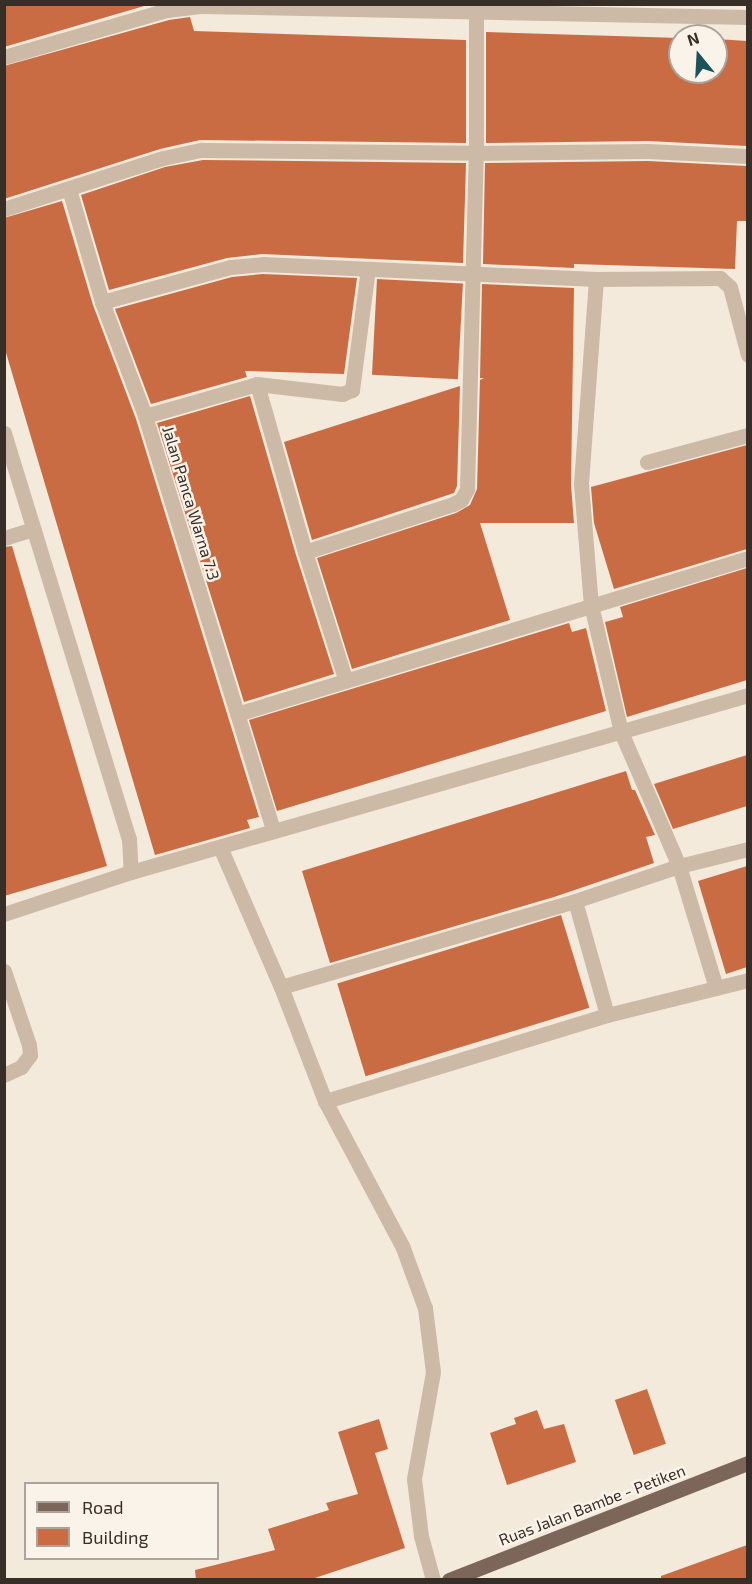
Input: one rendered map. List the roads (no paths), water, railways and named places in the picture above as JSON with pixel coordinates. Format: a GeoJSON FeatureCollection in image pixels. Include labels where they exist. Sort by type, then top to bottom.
{"type":"FeatureCollection","features":[{"type":"Feature","properties":{"kind":"main road","name":"Ruas Jalan Bambe - Petiken"},"geometry":{"type":"LineString","coordinates":[[449,1580],[747,1463]]}},
{"type":"Feature","properties":{"kind":"street"},"geometry":{"type":"LineString","coordinates":[[4,57],[185,7],[476,8],[747,17]]}},
{"type":"Feature","properties":{"kind":"street"},"geometry":{"type":"LineString","coordinates":[[305,552],[453,504],[465,494],[476,153],[476,8]]}},
{"type":"Feature","properties":{"kind":"street"},"geometry":{"type":"LineString","coordinates":[[4,208],[163,158],[202,150],[476,153],[648,151],[747,156]]}},
{"type":"Feature","properties":{"kind":"street","name":"Jalan Panca Warna 7.3"},"geometry":{"type":"LineString","coordinates":[[69,189],[102,302],[145,416],[273,830]]}},
{"type":"Feature","properties":{"kind":"street"},"geometry":{"type":"LineString","coordinates":[[102,302],[230,267],[263,264],[596,279],[720,278],[730,286],[747,355]]}},
{"type":"Feature","properties":{"kind":"street"},"geometry":{"type":"LineString","coordinates":[[145,416],[257,384],[342,394],[352,390],[368,269]]}},
{"type":"Feature","properties":{"kind":"street"},"geometry":{"type":"LineString","coordinates":[[596,279],[581,484],[591,605],[621,732],[679,866],[716,988]]}},
{"type":"Feature","properties":{"kind":"street"},"geometry":{"type":"LineString","coordinates":[[257,384],[305,552],[346,681]]}},
{"type":"Feature","properties":{"kind":"street"},"geometry":{"type":"LineString","coordinates":[[4,433],[129,838],[131,872]]}},
{"type":"Feature","properties":{"kind":"street"},"geometry":{"type":"LineString","coordinates":[[647,462],[747,435]]}},
{"type":"Feature","properties":{"kind":"street"},"geometry":{"type":"LineString","coordinates":[[4,538],[34,529]]}},
{"type":"Feature","properties":{"kind":"street"},"geometry":{"type":"LineString","coordinates":[[237,714],[747,558]]}},
{"type":"Feature","properties":{"kind":"street"},"geometry":{"type":"LineString","coordinates":[[4,914],[131,872],[273,830],[747,695]]}},
{"type":"Feature","properties":{"kind":"street"},"geometry":{"type":"LineString","coordinates":[[220,847],[281,987],[325,1101],[403,1248],[425,1308],[433,1372],[414,1479],[421,1536],[434,1580]]}},
{"type":"Feature","properties":{"kind":"street"},"geometry":{"type":"LineString","coordinates":[[281,987],[575,901],[679,866],[747,849]]}},
{"type":"Feature","properties":{"kind":"street"},"geometry":{"type":"LineString","coordinates":[[575,901],[607,1015]]}},
{"type":"Feature","properties":{"kind":"street"},"geometry":{"type":"LineString","coordinates":[[4,970],[29,1045],[30,1055],[21,1067],[4,1075]]}},
{"type":"Feature","properties":{"kind":"street"},"geometry":{"type":"LineString","coordinates":[[325,1101],[607,1015],[747,980]]}}]}
